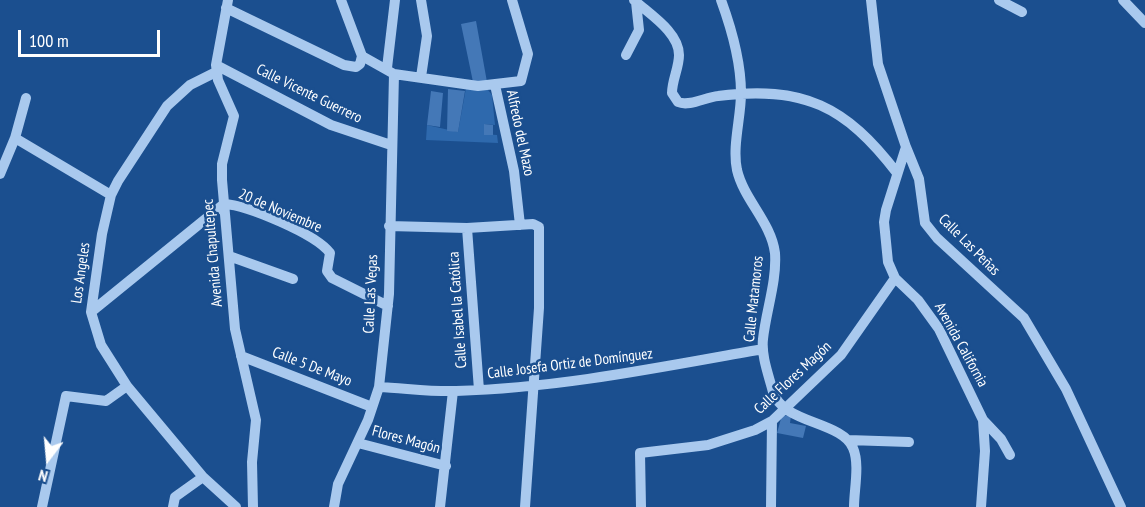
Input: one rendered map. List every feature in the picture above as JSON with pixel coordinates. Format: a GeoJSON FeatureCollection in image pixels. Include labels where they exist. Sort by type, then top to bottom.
{"type":"FeatureCollection","features":[{"type":"Feature","properties":{"kind":"street"},"geometry":{"type":"LineString","coordinates":[[341,0],[362,56],[391,71],[478,86],[495,85]]}},
{"type":"Feature","properties":{"kind":"street","name":"Calle Las Vegas"},"geometry":{"type":"LineString","coordinates":[[334,507],[338,484],[358,443],[379,387],[388,306],[391,71],[395,0]]}},
{"type":"Feature","properties":{"kind":"street"},"geometry":{"type":"LineString","coordinates":[[421,0],[427,36],[421,77]]}},
{"type":"Feature","properties":{"kind":"street","name":"Alfredo del Mazo"},"geometry":{"type":"LineString","coordinates":[[512,0],[528,60],[521,81],[495,85],[514,171],[520,225]]}},
{"type":"Feature","properties":{"kind":"street","name":"Calle Matamoros"},"geometry":{"type":"LineString","coordinates":[[721,0],[736,47],[741,94],[737,168],[744,187],[766,224],[775,252],[763,349],[774,395],[785,408]]}},
{"type":"Feature","properties":{"kind":"street"},"geometry":{"type":"LineString","coordinates":[[871,0],[878,64],[906,147],[884,222],[888,262],[895,278]]}},
{"type":"Feature","properties":{"kind":"street"},"geometry":{"type":"LineString","coordinates":[[999,0],[1022,12]]}},
{"type":"Feature","properties":{"kind":"street"},"geometry":{"type":"LineString","coordinates":[[1123,0],[1145,23]]}},
{"type":"Feature","properties":{"kind":"street"},"geometry":{"type":"LineString","coordinates":[[635,1],[669,33],[678,46],[678,61],[672,93],[678,102],[685,104],[717,96],[741,94],[776,94],[822,104],[858,127],[897,173]]}},
{"type":"Feature","properties":{"kind":"street"},"geometry":{"type":"LineString","coordinates":[[626,55],[639,30],[635,1]]}},
{"type":"Feature","properties":{"kind":"street"},"geometry":{"type":"LineString","coordinates":[[216,68],[227,4],[344,65],[356,67],[362,56]]}},
{"type":"Feature","properties":{"kind":"street","name":"Calle Vicente Guerrero"},"geometry":{"type":"LineString","coordinates":[[216,68],[331,125],[391,145]]}},
{"type":"Feature","properties":{"kind":"street","name":"Los Angeles"},"geometry":{"type":"LineString","coordinates":[[216,68],[190,85],[167,106],[111,195],[93,281],[91,312],[101,345],[127,386],[203,477],[236,507]]}},
{"type":"Feature","properties":{"kind":"street","name":"Avenida Chapultepec"},"geometry":{"type":"LineString","coordinates":[[216,68],[234,116],[222,164],[235,329],[256,420],[252,462],[253,507]]}},
{"type":"Feature","properties":{"kind":"street"},"geometry":{"type":"LineString","coordinates":[[0,174],[15,138],[26,98]]}},
{"type":"Feature","properties":{"kind":"street"},"geometry":{"type":"LineString","coordinates":[[15,138],[111,195]]}},
{"type":"Feature","properties":{"kind":"street","name":"Calle Las Peñas"},"geometry":{"type":"LineString","coordinates":[[906,147],[919,179],[925,223],[937,238],[1024,318],[1066,389],[1121,507]]}},
{"type":"Feature","properties":{"kind":"street","name":"20 de Noviembre"},"geometry":{"type":"LineString","coordinates":[[91,312],[224,204],[243,208],[318,242],[330,253],[327,271],[332,278],[388,306]]}},
{"type":"Feature","properties":{"kind":"street"},"geometry":{"type":"LineString","coordinates":[[389,226],[466,228],[537,225],[540,281],[525,507]]}},
{"type":"Feature","properties":{"kind":"street","name":"Calle Isabel la Católica"},"geometry":{"type":"LineString","coordinates":[[466,228],[479,390]]}},
{"type":"Feature","properties":{"kind":"street"},"geometry":{"type":"LineString","coordinates":[[229,256],[293,279]]}},
{"type":"Feature","properties":{"kind":"street","name":"Calle Flores Magón"},"geometry":{"type":"LineString","coordinates":[[641,507],[640,453],[708,445],[755,430],[772,421],[841,355],[895,278]]}},
{"type":"Feature","properties":{"kind":"street","name":"Avenida California"},"geometry":{"type":"LineString","coordinates":[[895,278],[918,300],[939,329],[983,420],[985,452],[981,507]]}},
{"type":"Feature","properties":{"kind":"street","name":"Calle Josefa Ortiz de Domínguez"},"geometry":{"type":"LineString","coordinates":[[379,387],[479,390],[617,375],[763,349]]}},
{"type":"Feature","properties":{"kind":"street","name":"Calle 5 De Mayo"},"geometry":{"type":"LineString","coordinates":[[241,356],[372,407]]}},
{"type":"Feature","properties":{"kind":"street"},"geometry":{"type":"LineString","coordinates":[[42,507],[66,396],[106,401],[127,386]]}},
{"type":"Feature","properties":{"kind":"street","name":"Calle Isabel la Católica"},"geometry":{"type":"LineString","coordinates":[[440,507],[453,391]]}},
{"type":"Feature","properties":{"kind":"street"},"geometry":{"type":"LineString","coordinates":[[785,408],[848,440],[909,442]]}},
{"type":"Feature","properties":{"kind":"street"},"geometry":{"type":"LineString","coordinates":[[983,420],[1001,439],[1010,455]]}},
{"type":"Feature","properties":{"kind":"street"},"geometry":{"type":"LineString","coordinates":[[771,507],[772,421]]}},
{"type":"Feature","properties":{"kind":"street"},"geometry":{"type":"LineString","coordinates":[[848,440],[855,455],[854,507]]}},
{"type":"Feature","properties":{"kind":"street","name":"Flores Magón"},"geometry":{"type":"LineString","coordinates":[[358,443],[446,466]]}},
{"type":"Feature","properties":{"kind":"street"},"geometry":{"type":"LineString","coordinates":[[173,507],[175,497],[203,477]]}},
{"type":"Feature","properties":{"kind":"shaded area"},"geometry":{"type":"Polygon","coordinates":[[[466,88],[488,90],[492,95],[495,125],[485,124],[484,134],[497,135],[498,143],[426,140],[427,125],[458,132],[466,88]]]}},
{"type":"Feature","properties":{"kind":"building"},"geometry":{"type":"Polygon","coordinates":[[[476,21],[487,82],[473,82],[461,24],[476,21]]]}},
{"type":"Feature","properties":{"kind":"building"},"geometry":{"type":"Polygon","coordinates":[[[448,89],[465,91],[458,132],[447,131],[448,89]]]}},
{"type":"Feature","properties":{"kind":"building"},"geometry":{"type":"Polygon","coordinates":[[[431,91],[443,93],[440,127],[427,125],[431,91]]]}},
{"type":"Feature","properties":{"kind":"building"},"geometry":{"type":"Polygon","coordinates":[[[484,124],[493,125],[493,135],[484,135],[484,124]]]}},
{"type":"Feature","properties":{"kind":"building"},"geometry":{"type":"Polygon","coordinates":[[[782,415],[791,416],[790,423],[806,426],[803,438],[777,433],[782,415]]]}}]}
